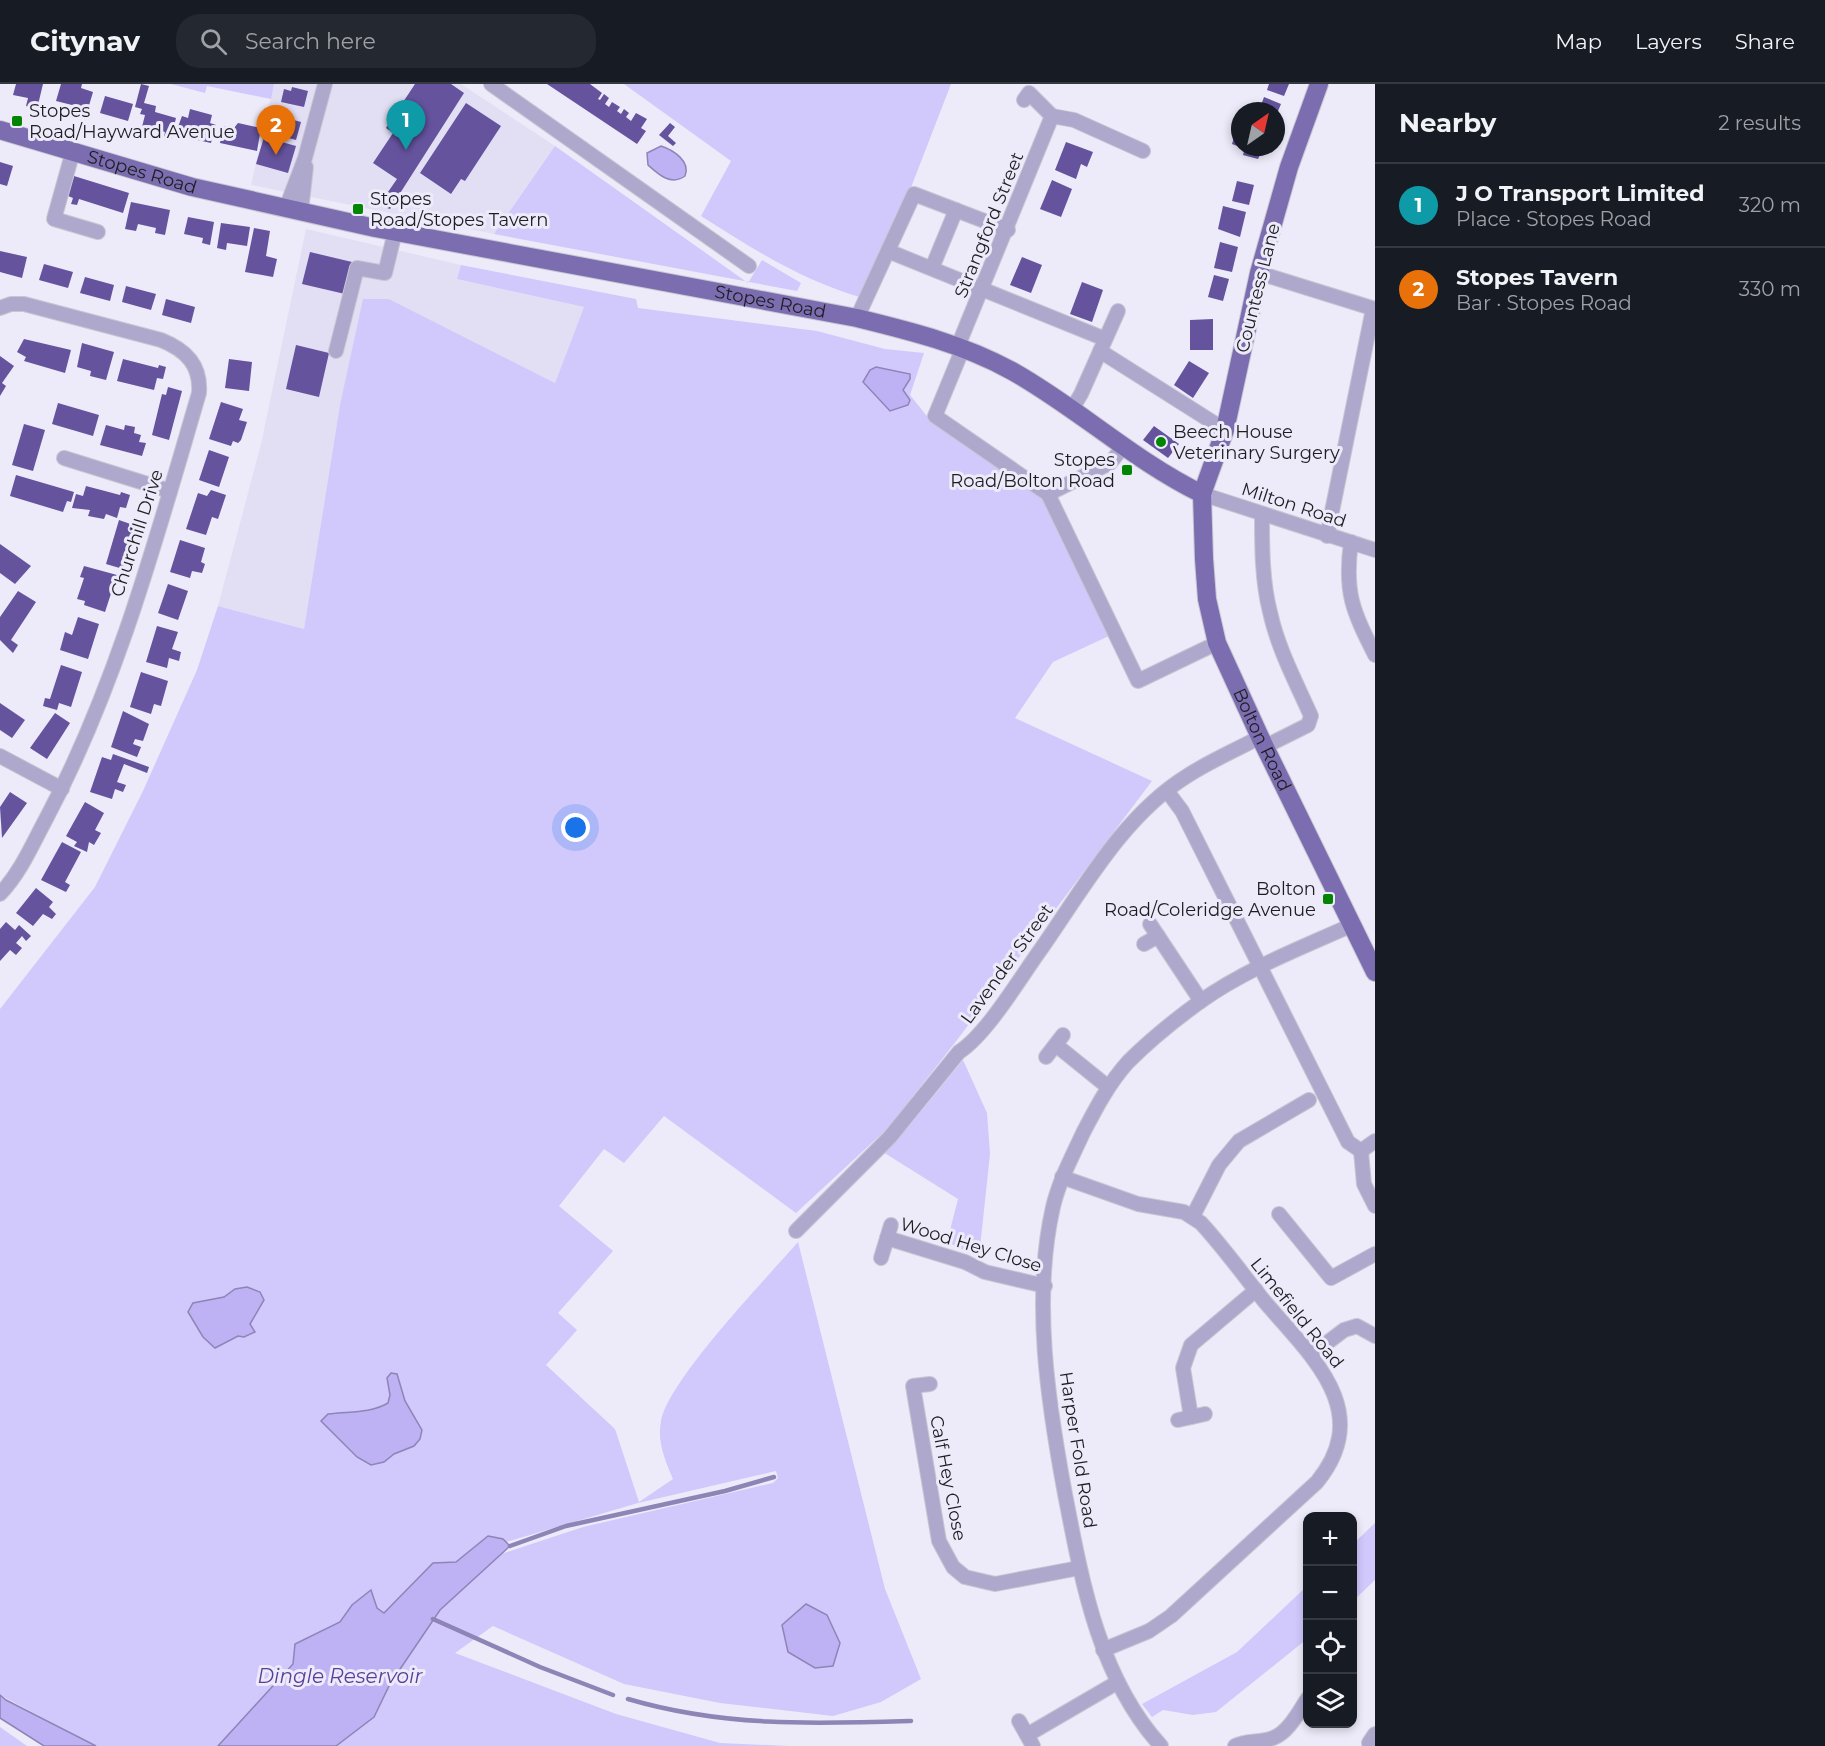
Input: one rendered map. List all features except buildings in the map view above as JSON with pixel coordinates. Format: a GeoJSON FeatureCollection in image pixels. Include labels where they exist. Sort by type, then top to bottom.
{"type":"FeatureCollection","features":[{"type":"Feature","properties":{"kind":"main road","name":"Countess Lane"},"geometry":{"type":"LineString","coordinates":[[1202,494],[1226,430],[1259,273],[1289,167],[1319,84]]}},
{"type":"Feature","properties":{"kind":"main road","name":"Stopes Road"},"geometry":{"type":"LineString","coordinates":[[0,130],[192,187],[293,210],[395,232],[857,318],[961,347],[1011,370],[1072,409],[1165,475],[1202,494]]}},
{"type":"Feature","properties":{"kind":"main road","name":"Bolton Road"},"geometry":{"type":"LineString","coordinates":[[1202,494],[1207,599],[1217,643],[1262,742],[1375,972]]}},
{"type":"Feature","properties":{"kind":"street"},"geometry":{"type":"LineString","coordinates":[[293,210],[324,84]]}},
{"type":"Feature","properties":{"kind":"street","name":"Stopes Road"},"geometry":{"type":"LineString","coordinates":[[491,84],[749,266]]}},
{"type":"Feature","properties":{"kind":"street"},"geometry":{"type":"LineString","coordinates":[[1024,100],[1029,93],[1052,116],[1074,120],[1144,150]]}},
{"type":"Feature","properties":{"kind":"street","name":"Strangford Street"},"geometry":{"type":"LineString","coordinates":[[1048,494],[935,416],[1052,116]]}},
{"type":"Feature","properties":{"kind":"street"},"geometry":{"type":"LineString","coordinates":[[73,151],[54,219],[98,232]]}},
{"type":"Feature","properties":{"kind":"street"},"geometry":{"type":"LineString","coordinates":[[857,318],[914,194],[1008,230]]}},
{"type":"Feature","properties":{"kind":"street"},"geometry":{"type":"LineString","coordinates":[[932,268],[957,210]]}},
{"type":"Feature","properties":{"kind":"street"},"geometry":{"type":"LineString","coordinates":[[336,351],[357,268],[385,273],[395,232]]}},
{"type":"Feature","properties":{"kind":"street"},"geometry":{"type":"LineString","coordinates":[[888,250],[984,289],[1102,345],[1226,430]]}},
{"type":"Feature","properties":{"kind":"street"},"geometry":{"type":"LineString","coordinates":[[1259,273],[1374,309],[1327,536]]}},
{"type":"Feature","properties":{"kind":"street","name":"Churchill Drive"},"geometry":{"type":"LineString","coordinates":[[0,308],[11,304],[24,304],[161,340],[177,347],[188,356],[196,366],[200,380],[199,393],[170,490],[112,663],[62,789],[21,867],[0,894]]}},
{"type":"Feature","properties":{"kind":"street"},"geometry":{"type":"LineString","coordinates":[[1072,409],[1118,311]]}},
{"type":"Feature","properties":{"kind":"street"},"geometry":{"type":"LineString","coordinates":[[1124,446],[1110,462],[1048,494],[1138,681],[1217,643]]}},
{"type":"Feature","properties":{"kind":"street"},"geometry":{"type":"LineString","coordinates":[[64,458],[170,490]]}},
{"type":"Feature","properties":{"kind":"street","name":"Milton Road"},"geometry":{"type":"LineString","coordinates":[[1202,494],[1375,550]]}},
{"type":"Feature","properties":{"kind":"street","name":"Lavender Street"},"geometry":{"type":"LineString","coordinates":[[796,1232],[890,1137],[959,1052],[969,1045],[1015,986],[1115,843],[1167,791],[1186,776],[1262,742],[1308,725],[1311,716],[1284,658],[1269,611],[1262,515]]}},
{"type":"Feature","properties":{"kind":"street"},"geometry":{"type":"LineString","coordinates":[[1350,542],[1346,574],[1353,610],[1375,656]]}},
{"type":"Feature","properties":{"kind":"street"},"geometry":{"type":"LineString","coordinates":[[0,756],[62,789]]}},
{"type":"Feature","properties":{"kind":"street"},"geometry":{"type":"LineString","coordinates":[[1167,791],[1182,812],[1348,1142],[1360,1151],[1364,1184],[1375,1206]]}},
{"type":"Feature","properties":{"kind":"street","name":"Harper Fold Road"},"geometry":{"type":"LineString","coordinates":[[1161,1746],[1136,1715],[1103,1650],[1079,1568],[1051,1418],[1045,1345],[1045,1287],[1053,1206],[1062,1177],[1108,1087],[1127,1063],[1150,1041],[1201,1001],[1261,967],[1352,925]]}},
{"type":"Feature","properties":{"kind":"street"},"geometry":{"type":"LineString","coordinates":[[1144,944],[1154,930],[1201,1001]]}},
{"type":"Feature","properties":{"kind":"street"},"geometry":{"type":"LineString","coordinates":[[1046,1057],[1059,1040],[1108,1087]]}},
{"type":"Feature","properties":{"kind":"street"},"geometry":{"type":"LineString","coordinates":[[1193,1216],[1219,1166],[1239,1140],[1300,1101]]}},
{"type":"Feature","properties":{"kind":"street"},"geometry":{"type":"LineString","coordinates":[[1360,1151],[1375,1142]]}},
{"type":"Feature","properties":{"kind":"street","name":"Limefield Road"},"geometry":{"type":"LineString","coordinates":[[1062,1177],[1138,1204],[1175,1209],[1193,1216],[1210,1232],[1311,1355],[1332,1386],[1340,1412],[1341,1444],[1331,1466],[1317,1482],[1171,1616],[1149,1631],[1103,1650]]}},
{"type":"Feature","properties":{"kind":"street"},"geometry":{"type":"LineString","coordinates":[[1279,1214],[1331,1278],[1375,1254]]}},
{"type":"Feature","properties":{"kind":"street","name":"Wood Hey Close"},"geometry":{"type":"LineString","coordinates":[[881,1258],[889,1231],[985,1272],[1045,1287]]}},
{"type":"Feature","properties":{"kind":"street"},"geometry":{"type":"LineString","coordinates":[[1191,1417],[1183,1368],[1191,1345],[1256,1290]]}},
{"type":"Feature","properties":{"kind":"street"},"geometry":{"type":"LineString","coordinates":[[1311,1355],[1344,1330],[1357,1326],[1375,1336]]}},
{"type":"Feature","properties":{"kind":"street","name":"Calf Hey Close"},"geometry":{"type":"LineString","coordinates":[[930,1384],[913,1386],[939,1541],[953,1567],[965,1577],[996,1584],[1079,1568]]}},
{"type":"Feature","properties":{"kind":"street"},"geometry":{"type":"LineString","coordinates":[[1019,1721],[1030,1741],[1118,1682]]}},
{"type":"Feature","properties":{"kind":"street"},"geometry":{"type":"LineString","coordinates":[[1235,1746],[1243,1742],[1273,1738],[1289,1725],[1303,1705]]}},
{"type":"Feature","properties":{"kind":"shaded area"},"geometry":{"type":"Polygon","coordinates":[[[171,84],[274,84],[271,99],[207,86],[205,93],[171,84]]]}},
{"type":"Feature","properties":{"kind":"shaded area"},"geometry":{"type":"Polygon","coordinates":[[[274,84],[461,84],[555,146],[494,234],[251,185],[274,84]]]}},
{"type":"Feature","properties":{"kind":"shaded area"},"geometry":{"type":"Polygon","coordinates":[[[624,84],[951,84],[905,203],[863,298],[799,273],[759,252],[701,216],[731,161],[624,84]]]}},
{"type":"Feature","properties":{"kind":"shaded area"},"geometry":{"type":"Polygon","coordinates":[[[555,146],[746,281],[494,234],[555,146]]]}},
{"type":"Feature","properties":{"kind":"shaded area"},"geometry":{"type":"Polygon","coordinates":[[[306,229],[461,265],[457,279],[584,307],[555,383],[389,299],[340,405],[304,629],[218,606],[261,444],[306,229]]]}},
{"type":"Feature","properties":{"kind":"shaded area"},"geometry":{"type":"Polygon","coordinates":[[[762,260],[801,283],[797,291],[749,282],[762,260]]]}},
{"type":"Feature","properties":{"kind":"shaded area"},"geometry":{"type":"Polygon","coordinates":[[[461,265],[636,299],[638,308],[817,331],[885,349],[924,353],[910,395],[926,415],[1044,497],[1111,635],[1053,662],[1015,718],[1152,781],[888,1128],[796,1213],[664,1116],[624,1163],[604,1149],[559,1206],[613,1251],[558,1313],[577,1330],[546,1365],[615,1429],[639,1502],[673,1479],[662,1451],[660,1429],[668,1403],[681,1381],[720,1330],[798,1242],[885,1589],[921,1679],[881,1702],[833,1716],[720,1703],[624,1684],[493,1626],[455,1653],[616,1714],[720,1743],[789,1746],[336,1746],[374,1717],[390,1684],[440,1610],[501,1554],[583,1527],[773,1483],[778,1478],[776,1471],[638,1503],[506,1542],[503,1539],[486,1538],[456,1562],[433,1563],[384,1613],[377,1608],[371,1591],[352,1605],[340,1622],[295,1644],[293,1664],[218,1746],[96,1746],[0,1695],[0,1009],[95,887],[143,791],[197,670],[218,606],[304,629],[340,405],[363,299],[389,299],[555,383],[584,307],[457,279],[461,265]]]}},
{"type":"Feature","properties":{"kind":"shaded area"},"geometry":{"type":"Polygon","coordinates":[[[963,1060],[987,1113],[990,1154],[979,1257],[947,1242],[958,1199],[883,1152],[910,1125],[963,1060]]]}},
{"type":"Feature","properties":{"kind":"shaded area"},"geometry":{"type":"Polygon","coordinates":[[[1375,1523],[1375,1580],[1357,1597],[1357,1566],[1357,1540],[1375,1523]]]}},
{"type":"Feature","properties":{"kind":"shaded area"},"geometry":{"type":"Polygon","coordinates":[[[1303,1590],[1303,1642],[1216,1712],[1193,1715],[1163,1710],[1152,1717],[1142,1704],[1237,1652],[1303,1590]]]}},
{"type":"Feature","properties":{"kind":"shaded area"},"geometry":{"type":"Polygon","coordinates":[[[0,1727],[27,1746],[0,1746],[0,1727]]]}},
{"type":"Feature","properties":{"kind":"water"},"geometry":{"type":"Polygon","coordinates":[[[661,146],[680,157],[685,166],[685,176],[670,180],[648,165],[647,153],[661,146]]]}},
{"type":"Feature","properties":{"kind":"water"},"geometry":{"type":"Polygon","coordinates":[[[876,367],[910,374],[910,379],[903,390],[910,400],[908,405],[890,411],[863,382],[870,370],[876,367]]]}},
{"type":"Feature","properties":{"kind":"water"},"geometry":{"type":"Polygon","coordinates":[[[247,1287],[260,1292],[264,1300],[250,1324],[255,1332],[244,1337],[238,1336],[215,1348],[203,1337],[188,1312],[193,1303],[224,1297],[235,1289],[247,1287]]]}},
{"type":"Feature","properties":{"kind":"water"},"geometry":{"type":"Polygon","coordinates":[[[391,1373],[397,1374],[405,1401],[422,1430],[420,1439],[414,1446],[394,1454],[384,1462],[371,1465],[357,1457],[321,1421],[328,1414],[366,1411],[388,1403],[390,1395],[387,1378],[391,1373]]]}},
{"type":"Feature","properties":{"kind":"water","name":"Dingle Reservoir"},"geometry":{"type":"Polygon","coordinates":[[[488,1536],[503,1539],[510,1546],[440,1610],[390,1684],[374,1717],[336,1746],[218,1746],[293,1664],[295,1644],[340,1622],[352,1605],[371,1590],[377,1608],[384,1613],[433,1563],[456,1562],[488,1536]]]}},
{"type":"Feature","properties":{"kind":"water"},"geometry":{"type":"Polygon","coordinates":[[[806,1604],[827,1615],[840,1643],[833,1666],[815,1668],[788,1652],[782,1625],[806,1604]]]}},
{"type":"Feature","properties":{"kind":"water"},"geometry":{"type":"Polygon","coordinates":[[[0,1695],[96,1746],[44,1746],[0,1718],[0,1695]]]}},
{"type":"Feature","properties":{"kind":"waterway"},"geometry":{"type":"LineString","coordinates":[[510,1546],[566,1526],[725,1491],[774,1477]]}},
{"type":"Feature","properties":{"kind":"waterway"},"geometry":{"type":"LineString","coordinates":[[433,1619],[540,1667],[613,1695]]}},
{"type":"Feature","properties":{"kind":"waterway"},"geometry":{"type":"LineString","coordinates":[[628,1699],[699,1715],[769,1722],[911,1721]]}},
{"type":"Feature","properties":{"kind":"place","name":"Stopes Road/Hayward Avenue"},"geometry":{"type":"Point","coordinates":[17,121]}},
{"type":"Feature","properties":{"kind":"place","name":"J O Transport Limited"},"geometry":{"type":"Point","coordinates":[406,150]}},
{"type":"Feature","properties":{"kind":"place","name":"Stopes Tavern"},"geometry":{"type":"Point","coordinates":[276,155]}},
{"type":"Feature","properties":{"kind":"place","name":"Stopes Road/Stopes Tavern"},"geometry":{"type":"Point","coordinates":[358,209]}},
{"type":"Feature","properties":{"kind":"place","name":"Beech House Veterinary Surgery"},"geometry":{"type":"Point","coordinates":[1161,442]}},
{"type":"Feature","properties":{"kind":"place","name":"Stopes Road/Bolton Road"},"geometry":{"type":"Point","coordinates":[1127,470]}},
{"type":"Feature","properties":{"kind":"place","name":"Bolton Road/Coleridge Avenue"},"geometry":{"type":"Point","coordinates":[1328,899]}}]}
